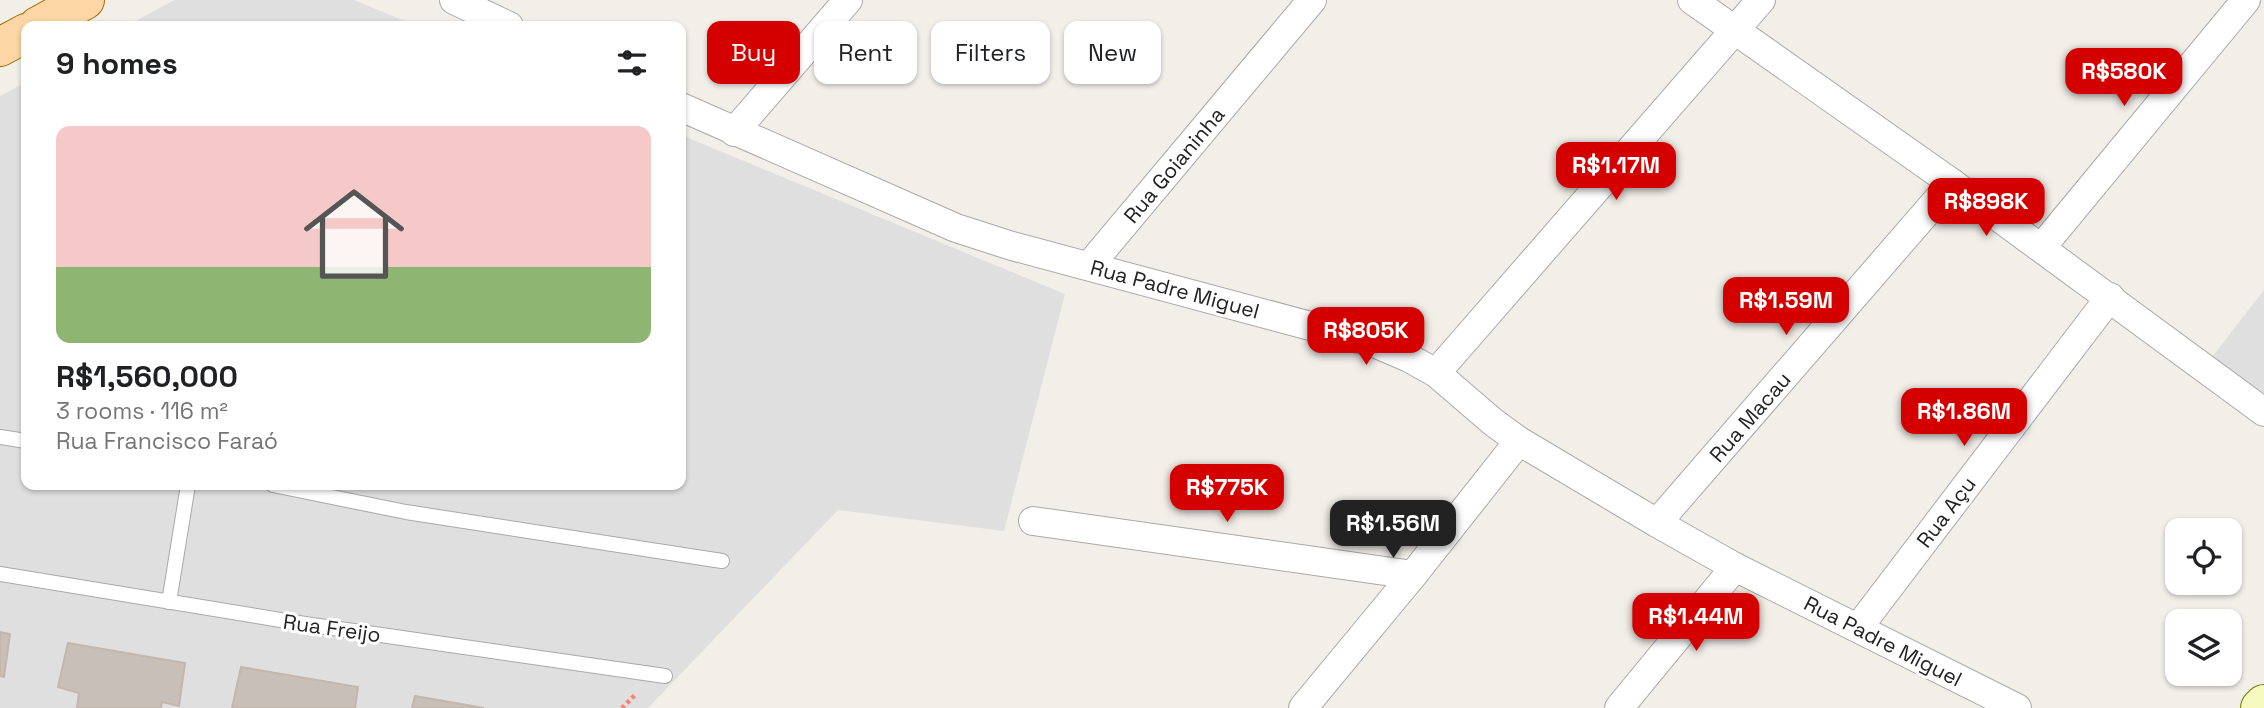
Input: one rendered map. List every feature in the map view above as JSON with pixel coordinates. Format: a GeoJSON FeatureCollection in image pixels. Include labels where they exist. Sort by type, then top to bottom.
{"type":"FeatureCollection","features":[{"type":"Feature","properties":{"kind":"main road"},"geometry":{"type":"LineString","coordinates":[[48,21],[85,0]]}},
{"type":"Feature","properties":{"kind":"main road"},"geometry":{"type":"LineString","coordinates":[[2260,708],[2264,704]]}},
{"type":"Feature","properties":{"kind":"street"},"geometry":{"type":"LineString","coordinates":[[454,0],[498,21]]}},
{"type":"Feature","properties":{"kind":"street"},"geometry":{"type":"LineString","coordinates":[[734,132],[848,0]]}},
{"type":"Feature","properties":{"kind":"street","name":"Rua Goianinha"},"geometry":{"type":"LineString","coordinates":[[1089,266],[1312,0]]}},
{"type":"Feature","properties":{"kind":"street"},"geometry":{"type":"LineString","coordinates":[[1692,0],[1952,183],[2264,412]]}},
{"type":"Feature","properties":{"kind":"street"},"geometry":{"type":"LineString","coordinates":[[1436,373],[1761,0]]}},
{"type":"Feature","properties":{"kind":"street"},"geometry":{"type":"LineString","coordinates":[[2041,248],[2246,0]]}},
{"type":"Feature","properties":{"kind":"street","name":"Rua Padre Miguel"},"geometry":{"type":"LineString","coordinates":[[686,109],[956,228],[1012,246],[1374,343],[1409,358],[1436,373],[1519,441],[1657,523],[1735,567],[2017,708]]}},
{"type":"Feature","properties":{"kind":"street","name":"Rua Macau"},"geometry":{"type":"LineString","coordinates":[[1657,523],[1952,183]]}},
{"type":"Feature","properties":{"kind":"street","name":"Rua Açu"},"geometry":{"type":"LineString","coordinates":[[1858,628],[2110,297]]}},
{"type":"Feature","properties":{"kind":"street"},"geometry":{"type":"LineString","coordinates":[[1303,708],[1519,441]]}},
{"type":"Feature","properties":{"kind":"street"},"geometry":{"type":"LineString","coordinates":[[1033,521],[1413,575]]}},
{"type":"Feature","properties":{"kind":"street"},"geometry":{"type":"LineString","coordinates":[[1619,708],[1735,567]]}},
{"type":"Feature","properties":{"kind":"lane"},"geometry":{"type":"LineString","coordinates":[[0,437],[21,441]]}},
{"type":"Feature","properties":{"kind":"lane"},"geometry":{"type":"LineString","coordinates":[[169,602],[187,490]]}},
{"type":"Feature","properties":{"kind":"lane"},"geometry":{"type":"LineString","coordinates":[[298,490],[406,512],[722,561]]}},
{"type":"Feature","properties":{"kind":"lane","name":"Rua Freijo"},"geometry":{"type":"LineString","coordinates":[[0,575],[665,676]]}},
{"type":"Feature","properties":{"kind":"shaded area"},"geometry":{"type":"Polygon","coordinates":[[[174,0],[354,0],[405,21],[136,21],[174,0]]]}},
{"type":"Feature","properties":{"kind":"shaded area"},"geometry":{"type":"Polygon","coordinates":[[[21,85],[21,490],[686,490],[686,137],[1065,294],[1004,531],[838,510],[648,708],[0,708],[0,96],[21,85]]]}},
{"type":"Feature","properties":{"kind":"shaded area"},"geometry":{"type":"Polygon","coordinates":[[[2264,290],[2264,393],[2212,357],[2264,290]]]}},
{"type":"Feature","properties":{"kind":"building"},"geometry":{"type":"Polygon","coordinates":[[[0,632],[10,634],[4,677],[0,676],[0,632]]]}},
{"type":"Feature","properties":{"kind":"building"},"geometry":{"type":"Polygon","coordinates":[[[68,643],[185,663],[179,706],[162,702],[161,708],[77,708],[79,693],[58,687],[68,643]]]}},
{"type":"Feature","properties":{"kind":"building"},"geometry":{"type":"Polygon","coordinates":[[[241,667],[358,687],[355,708],[232,708],[241,667]]]}},
{"type":"Feature","properties":{"kind":"building"},"geometry":{"type":"Polygon","coordinates":[[[415,696],[484,708],[412,708],[415,696]]]}}]}
